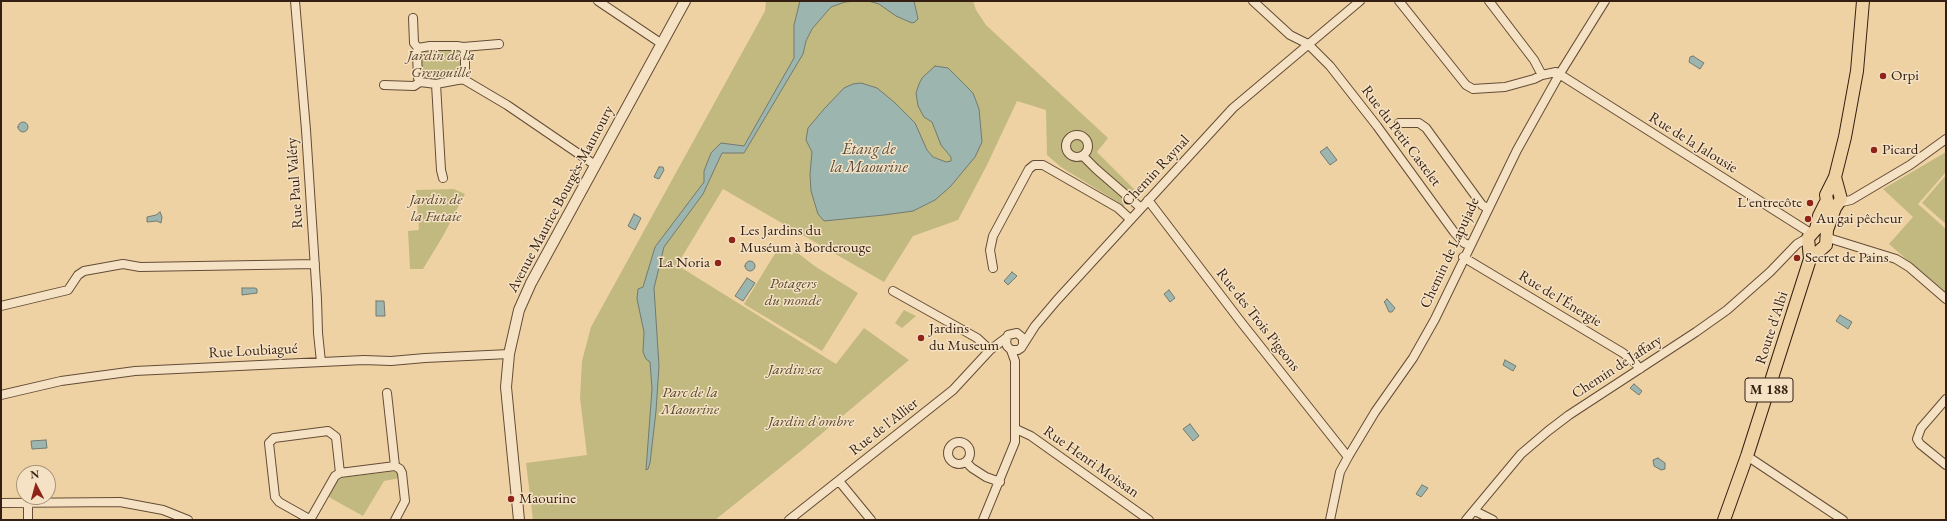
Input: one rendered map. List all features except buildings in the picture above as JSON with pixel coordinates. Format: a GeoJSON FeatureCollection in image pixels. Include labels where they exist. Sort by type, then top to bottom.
{"type":"FeatureCollection","features":[{"type":"Feature","properties":{"kind":"main road","name":"Route d'Albi"},"geometry":{"type":"LineString","coordinates":[[1724,520],[1747,456],[1816,243],[1835,197],[1835,178],[1845,137],[1857,71],[1863,1]]}},
{"type":"Feature","properties":{"kind":"street","name":"Rue Paul Valéry"},"geometry":{"type":"LineString","coordinates":[[295,1],[306,130],[321,362]]}},
{"type":"Feature","properties":{"kind":"street"},"geometry":{"type":"LineString","coordinates":[[598,1],[662,44]]}},
{"type":"Feature","properties":{"kind":"street","name":"Avenue Maurice Bourgès-Maunoury"},"geometry":{"type":"LineString","coordinates":[[519,520],[506,407],[506,387],[509,354],[519,310],[528,290],[685,1]]}},
{"type":"Feature","properties":{"kind":"street","name":"Rue du Petit Castelet"},"geometry":{"type":"LineString","coordinates":[[1253,1],[1290,35],[1308,44],[1330,66],[1356,98],[1454,232],[1464,243],[1469,245]]}},
{"type":"Feature","properties":{"kind":"street","name":"Chemin Raynal"},"geometry":{"type":"LineString","coordinates":[[983,520],[1011,455],[1016,429],[1014,392],[1016,369],[1022,345],[1035,326],[1233,108],[1360,1]]}},
{"type":"Feature","properties":{"kind":"street"},"geometry":{"type":"LineString","coordinates":[[1399,1],[1455,72],[1466,85],[1473,89],[1510,86],[1542,75],[1556,72],[1559,75]]}},
{"type":"Feature","properties":{"kind":"street"},"geometry":{"type":"LineString","coordinates":[[1489,1],[1534,60],[1542,75]]}},
{"type":"Feature","properties":{"kind":"street","name":"Chemin de Lapujade"},"geometry":{"type":"LineString","coordinates":[[1330,520],[1340,472],[1375,412],[1413,358],[1435,319],[1463,257],[1517,150],[1559,75],[1605,1]]}},
{"type":"Feature","properties":{"kind":"street"},"geometry":{"type":"LineString","coordinates":[[413,18],[414,43],[418,48],[418,78],[420,82]]}},
{"type":"Feature","properties":{"kind":"street"},"geometry":{"type":"LineString","coordinates":[[418,48],[422,46],[463,47],[499,44]]}},
{"type":"Feature","properties":{"kind":"street"},"geometry":{"type":"LineString","coordinates":[[463,47],[464,79]]}},
{"type":"Feature","properties":{"kind":"street","name":"Rue de la Jalousie"},"geometry":{"type":"LineString","coordinates":[[1559,75],[1816,243]]}},
{"type":"Feature","properties":{"kind":"street"},"geometry":{"type":"LineString","coordinates":[[384,85],[414,86],[420,82],[436,84],[464,79],[507,105],[595,166]]}},
{"type":"Feature","properties":{"kind":"street"},"geometry":{"type":"LineString","coordinates":[[436,84],[441,170],[443,178]]}},
{"type":"Feature","properties":{"kind":"street"},"geometry":{"type":"LineString","coordinates":[[1399,123],[1419,123],[1426,128],[1482,205],[1487,208]]}},
{"type":"Feature","properties":{"kind":"street"},"geometry":{"type":"LineString","coordinates":[[1835,197],[1851,200],[1910,165],[1946,139]]}},
{"type":"Feature","properties":{"kind":"street"},"geometry":{"type":"LineString","coordinates":[[1083,156],[1096,170],[1141,208]]}},
{"type":"Feature","properties":{"kind":"street"},"geometry":{"type":"LineString","coordinates":[[993,268],[990,250],[993,236],[1028,170],[1034,165],[1043,165],[1118,208],[1130,220]]}},
{"type":"Feature","properties":{"kind":"street","name":"Rue des Trois Pigeons"},"geometry":{"type":"LineString","coordinates":[[1148,200],[1254,340],[1348,457]]}},
{"type":"Feature","properties":{"kind":"street"},"geometry":{"type":"LineString","coordinates":[[1816,243],[1844,243],[1896,260],[1908,267],[1946,299]]}},
{"type":"Feature","properties":{"kind":"street","name":"Chemin de Jaffary"},"geometry":{"type":"LineString","coordinates":[[1466,520],[1521,454],[1569,415],[1640,369],[1726,310],[1750,290],[1794,249],[1797,244],[1816,243]]}},
{"type":"Feature","properties":{"kind":"street","name":"Rue de l'Énergie"},"geometry":{"type":"LineString","coordinates":[[1463,257],[1623,353],[1640,369]]}},
{"type":"Feature","properties":{"kind":"street"},"geometry":{"type":"LineString","coordinates":[[1,306],[68,290],[78,275],[84,271],[123,264],[140,268],[315,264]]}},
{"type":"Feature","properties":{"kind":"street"},"geometry":{"type":"LineString","coordinates":[[893,291],[978,338],[990,350],[997,348],[1018,350],[1022,345],[1022,338],[1019,334],[1011,334],[1006,338],[1006,344],[1010,349]]}},
{"type":"Feature","properties":{"kind":"street","name":"Chemin Raynal"},"geometry":{"type":"LineString","coordinates":[[1019,334],[1035,326]]}},
{"type":"Feature","properties":{"kind":"street","name":"Rue de l'Allier"},"geometry":{"type":"LineString","coordinates":[[789,520],[953,390],[990,350],[1006,338]]}},
{"type":"Feature","properties":{"kind":"street","name":"Chemin Raynal"},"geometry":{"type":"LineString","coordinates":[[1010,349],[1014,354],[1016,369]]}},
{"type":"Feature","properties":{"kind":"street","name":"Rue Loubiagué"},"geometry":{"type":"LineString","coordinates":[[1,395],[61,381],[135,371],[321,362],[391,361],[470,355],[509,354]]}},
{"type":"Feature","properties":{"kind":"street"},"geometry":{"type":"LineString","coordinates":[[387,393],[397,467],[402,473],[405,501],[394,520]]}},
{"type":"Feature","properties":{"kind":"street"},"geometry":{"type":"LineString","coordinates":[[1946,399],[1921,428],[1918,439],[1920,444],[1946,465]]}},
{"type":"Feature","properties":{"kind":"street","name":"Rue Henri Moissan"},"geometry":{"type":"LineString","coordinates":[[1016,429],[1031,436],[1149,520]]}},
{"type":"Feature","properties":{"kind":"street"},"geometry":{"type":"LineString","coordinates":[[340,473],[336,437],[328,432],[274,438],[269,443],[275,497],[279,502],[310,520],[335,476],[340,473],[397,467]]}},
{"type":"Feature","properties":{"kind":"street"},"geometry":{"type":"LineString","coordinates":[[1747,456],[1843,520]]}},
{"type":"Feature","properties":{"kind":"street"},"geometry":{"type":"LineString","coordinates":[[966,462],[986,477],[1000,482]]}},
{"type":"Feature","properties":{"kind":"street"},"geometry":{"type":"LineString","coordinates":[[839,481],[871,520]]}},
{"type":"Feature","properties":{"kind":"street"},"geometry":{"type":"LineString","coordinates":[[56,503],[120,502],[163,510],[188,520]]}},
{"type":"Feature","properties":{"kind":"street"},"geometry":{"type":"LineString","coordinates":[[1,503],[16,503]]}},
{"type":"Feature","properties":{"kind":"street"},"geometry":{"type":"LineString","coordinates":[[28,505],[28,520]]}},
{"type":"Feature","properties":{"kind":"street"},"geometry":{"type":"LineString","coordinates":[[1475,511],[1493,520]]}},
{"type":"Feature","properties":{"kind":"green space"},"geometry":{"type":"Polygon","coordinates":[[[766,1],[973,1],[976,10],[986,25],[1108,138],[1097,152],[1137,192],[1124,206],[1061,167],[1047,155],[1046,110],[1017,101],[987,165],[958,220],[913,236],[884,282],[723,189],[677,265],[836,364],[864,328],[909,360],[801,451],[715,520],[533,520],[526,463],[587,455],[580,398],[582,361],[591,327],[765,11],[766,1]]]}},
{"type":"Feature","properties":{"kind":"green space","name":"Jardin de la Grenouille"},"geometry":{"type":"Polygon","coordinates":[[[456,48],[462,57],[462,72],[457,79],[427,81],[423,79],[421,76],[420,53],[422,50],[456,48]]]}},
{"type":"Feature","properties":{"kind":"green space"},"geometry":{"type":"Polygon","coordinates":[[[1946,152],[1946,172],[1918,204],[1946,229],[1946,294],[1889,244],[1913,217],[1883,189],[1946,152]]]}},
{"type":"Feature","properties":{"kind":"green space"},"geometry":{"type":"Polygon","coordinates":[[[1946,175],[1946,224],[1922,203],[1946,175]]]}},
{"type":"Feature","properties":{"kind":"green space","name":"Jardin de la Futaie"},"geometry":{"type":"Polygon","coordinates":[[[454,189],[465,194],[443,236],[423,269],[410,269],[408,231],[419,230],[416,190],[454,189]]]}},
{"type":"Feature","properties":{"kind":"green space","name":"Potagers du monde"},"geometry":{"type":"Polygon","coordinates":[[[779,247],[792,255],[795,251],[816,267],[858,293],[822,351],[744,304],[779,247]]]}},
{"type":"Feature","properties":{"kind":"green space"},"geometry":{"type":"Polygon","coordinates":[[[904,310],[916,316],[902,328],[895,323],[904,310]]]}},
{"type":"Feature","properties":{"kind":"green space"},"geometry":{"type":"Polygon","coordinates":[[[398,471],[400,478],[384,481],[363,516],[327,496],[338,478],[398,471]]]}},
{"type":"Feature","properties":{"kind":"water"},"geometry":{"type":"Polygon","coordinates":[[[800,1],[857,1],[845,2],[831,7],[812,29],[806,41],[803,54],[744,153],[722,153],[703,194],[664,247],[654,288],[659,366],[650,463],[648,469],[646,470],[652,389],[650,362],[646,359],[643,352],[644,332],[637,299],[638,289],[643,287],[655,247],[704,182],[704,171],[711,153],[721,143],[744,146],[794,58],[794,25],[800,1]]]}},
{"type":"Feature","properties":{"kind":"water"},"geometry":{"type":"Polygon","coordinates":[[[868,1],[914,1],[918,19],[912,23],[896,16],[879,4],[868,1]]]}},
{"type":"Feature","properties":{"kind":"water"},"geometry":{"type":"Polygon","coordinates":[[[1693,56],[1704,63],[1700,69],[1689,62],[1690,57],[1693,56]]]}},
{"type":"Feature","properties":{"kind":"water","name":"Étang de la Maourine"},"geometry":{"type":"Polygon","coordinates":[[[935,66],[948,68],[973,93],[979,109],[982,142],[975,157],[950,187],[935,200],[913,211],[824,221],[818,214],[811,191],[810,174],[812,152],[806,140],[808,128],[844,88],[853,84],[861,83],[877,88],[894,102],[915,123],[927,150],[933,157],[946,162],[951,161],[951,157],[941,145],[932,122],[924,117],[918,106],[916,93],[919,84],[922,78],[935,66]]]}},
{"type":"Feature","properties":{"kind":"water"},"geometry":{"type":"Polygon","coordinates":[[[21,122],[25,122],[27,123],[27,131],[21,132],[18,129],[18,125],[21,122]]]}},
{"type":"Feature","properties":{"kind":"water"},"geometry":{"type":"Polygon","coordinates":[[[1327,147],[1337,160],[1330,165],[1320,152],[1327,147]]]}},
{"type":"Feature","properties":{"kind":"water"},"geometry":{"type":"Polygon","coordinates":[[[659,167],[663,167],[664,170],[659,179],[654,177],[659,167]]]}},
{"type":"Feature","properties":{"kind":"water"},"geometry":{"type":"Polygon","coordinates":[[[160,212],[162,217],[161,223],[157,221],[147,222],[147,217],[156,215],[160,212]]]}},
{"type":"Feature","properties":{"kind":"water"},"geometry":{"type":"Polygon","coordinates":[[[634,214],[641,218],[635,230],[628,226],[634,214]]]}},
{"type":"Feature","properties":{"kind":"water"},"geometry":{"type":"Polygon","coordinates":[[[750,261],[755,266],[750,271],[745,266],[750,261]]]}},
{"type":"Feature","properties":{"kind":"water"},"geometry":{"type":"Polygon","coordinates":[[[1012,272],[1017,276],[1008,285],[1004,281],[1012,272]]]}},
{"type":"Feature","properties":{"kind":"water"},"geometry":{"type":"Polygon","coordinates":[[[747,278],[755,283],[743,301],[735,296],[747,278]]]}},
{"type":"Feature","properties":{"kind":"water"},"geometry":{"type":"Polygon","coordinates":[[[242,288],[255,288],[257,289],[257,293],[242,295],[242,288]]]}},
{"type":"Feature","properties":{"kind":"water"},"geometry":{"type":"Polygon","coordinates":[[[1169,290],[1175,298],[1170,302],[1164,294],[1169,290]]]}},
{"type":"Feature","properties":{"kind":"water"},"geometry":{"type":"Polygon","coordinates":[[[1387,299],[1395,308],[1392,312],[1389,312],[1384,302],[1387,299]]]}},
{"type":"Feature","properties":{"kind":"water"},"geometry":{"type":"Polygon","coordinates":[[[376,301],[384,301],[385,316],[376,316],[376,301]]]}},
{"type":"Feature","properties":{"kind":"water"},"geometry":{"type":"Polygon","coordinates":[[[1840,315],[1852,322],[1848,329],[1836,321],[1840,315]]]}},
{"type":"Feature","properties":{"kind":"water"},"geometry":{"type":"Polygon","coordinates":[[[1505,360],[1516,366],[1513,371],[1503,365],[1505,360]]]}},
{"type":"Feature","properties":{"kind":"water"},"geometry":{"type":"Polygon","coordinates":[[[1634,384],[1642,391],[1639,395],[1630,388],[1634,384]]]}},
{"type":"Feature","properties":{"kind":"water"},"geometry":{"type":"Polygon","coordinates":[[[1190,424],[1199,436],[1193,441],[1183,429],[1190,424]]]}},
{"type":"Feature","properties":{"kind":"water"},"geometry":{"type":"Polygon","coordinates":[[[46,440],[47,448],[32,449],[31,441],[46,440]]]}},
{"type":"Feature","properties":{"kind":"water"},"geometry":{"type":"Polygon","coordinates":[[[1658,458],[1665,463],[1665,469],[1661,470],[1654,466],[1653,460],[1658,458]]]}},
{"type":"Feature","properties":{"kind":"water"},"geometry":{"type":"Polygon","coordinates":[[[1422,485],[1428,488],[1421,497],[1416,494],[1422,485]]]}},
{"type":"Feature","properties":{"kind":"place","name":"Orpi"},"geometry":{"type":"Point","coordinates":[1883,76]}},
{"type":"Feature","properties":{"kind":"place","name":"Picard"},"geometry":{"type":"Point","coordinates":[1874,150]}},
{"type":"Feature","properties":{"kind":"place","name":"L'entrecôte"},"geometry":{"type":"Point","coordinates":[1810,203]}},
{"type":"Feature","properties":{"kind":"place","name":"Au gai pêcheur"},"geometry":{"type":"Point","coordinates":[1808,219]}},
{"type":"Feature","properties":{"kind":"place","name":"Les Jardins du Muséum à Borderouge"},"geometry":{"type":"Point","coordinates":[732,240]}},
{"type":"Feature","properties":{"kind":"place","name":"Secret de Pains"},"geometry":{"type":"Point","coordinates":[1797,258]}},
{"type":"Feature","properties":{"kind":"place","name":"La Noria"},"geometry":{"type":"Point","coordinates":[718,263]}},
{"type":"Feature","properties":{"kind":"place","name":"Jardins du Museum"},"geometry":{"type":"Point","coordinates":[921,338]}},
{"type":"Feature","properties":{"kind":"place","name":"Maourine"},"geometry":{"type":"Point","coordinates":[511,499]}},
{"type":"Feature","properties":{"kind":"park label","name":"Jardin sec"},"geometry":{"type":"Point","coordinates":[795,370]}},
{"type":"Feature","properties":{"kind":"park label","name":"Parc de la Maourine"},"geometry":{"type":"Point","coordinates":[690,402]}},
{"type":"Feature","properties":{"kind":"park label","name":"Jardin d'ombre"},"geometry":{"type":"Point","coordinates":[811,422]}}]}
